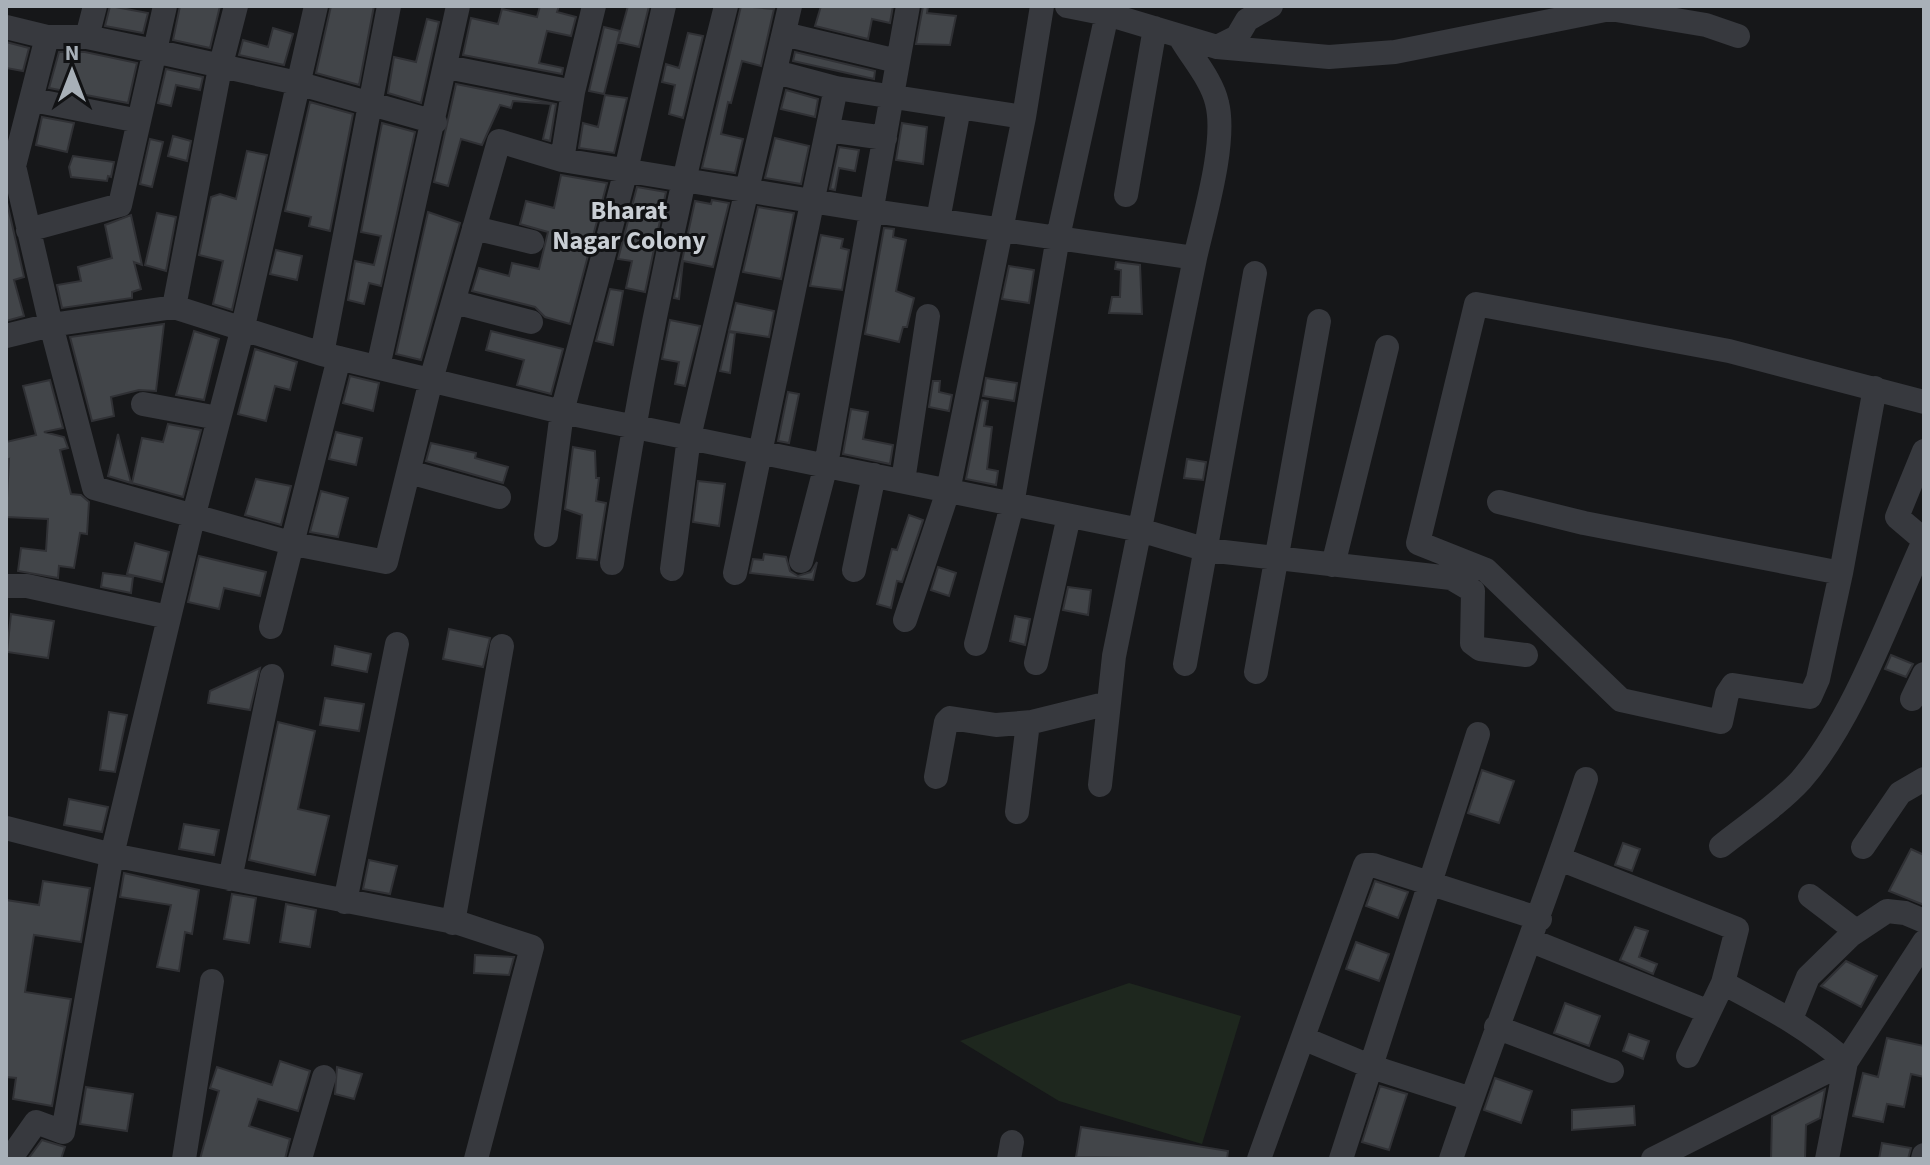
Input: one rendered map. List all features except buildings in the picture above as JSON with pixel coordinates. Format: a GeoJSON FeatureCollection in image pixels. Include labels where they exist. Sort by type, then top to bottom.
{"type":"FeatureCollection","features":[{"type":"Feature","properties":{"kind":"street"},"geometry":{"type":"LineString","coordinates":[[87,37],[95,6]]}},
{"type":"Feature","properties":{"kind":"street"},"geometry":{"type":"LineString","coordinates":[[28,230],[120,205],[165,6]]}},
{"type":"Feature","properties":{"kind":"street"},"geometry":{"type":"LineString","coordinates":[[174,307],[220,68],[236,6]]}},
{"type":"Feature","properties":{"kind":"street"},"geometry":{"type":"LineString","coordinates":[[10,1159],[36,1122],[63,1132],[112,855],[168,617],[242,331],[316,6]]}},
{"type":"Feature","properties":{"kind":"street"},"geometry":{"type":"LineString","coordinates":[[271,627],[294,544],[331,356],[369,104],[389,6]]}},
{"type":"Feature","properties":{"kind":"street"},"geometry":{"type":"LineString","coordinates":[[378,367],[435,122],[458,6]]}},
{"type":"Feature","properties":{"kind":"street"},"geometry":{"type":"LineString","coordinates":[[562,160],[573,92],[594,6]]}},
{"type":"Feature","properties":{"kind":"street"},"geometry":{"type":"LineString","coordinates":[[546,535],[562,412],[626,170],[664,6]]}},
{"type":"Feature","properties":{"kind":"street"},"geometry":{"type":"LineString","coordinates":[[612,563],[632,426],[682,178],[726,6]]}},
{"type":"Feature","properties":{"kind":"street"},"geometry":{"type":"LineString","coordinates":[[672,569],[689,437],[790,6]]}},
{"type":"Feature","properties":{"kind":"street"},"geometry":{"type":"LineString","coordinates":[[801,561],[826,465],[908,6]]}},
{"type":"Feature","properties":{"kind":"street"},"geometry":{"type":"LineString","coordinates":[[905,620],[948,491],[1024,117],[1042,6]]}},
{"type":"Feature","properties":{"kind":"street"},"geometry":{"type":"LineString","coordinates":[[1067,6],[1107,14],[1217,47],[1329,57],[1395,52],[1610,9],[1706,25],[1738,36]]}},
{"type":"Feature","properties":{"kind":"street"},"geometry":{"type":"LineString","coordinates":[[1217,47],[1237,37],[1247,20],[1271,6]]}},
{"type":"Feature","properties":{"kind":"street"},"geometry":{"type":"LineString","coordinates":[[976,644],[1012,505],[1058,237],[1107,14]]}},
{"type":"Feature","properties":{"kind":"street"},"geometry":{"type":"LineString","coordinates":[[14,21],[47,37],[87,37],[154,51],[297,83],[435,122]]}},
{"type":"Feature","properties":{"kind":"street"},"geometry":{"type":"LineString","coordinates":[[1126,195],[1155,28]]}},
{"type":"Feature","properties":{"kind":"street"},"geometry":{"type":"LineString","coordinates":[[784,34],[897,61]]}},
{"type":"Feature","properties":{"kind":"street"},"geometry":{"type":"LineString","coordinates":[[47,37],[14,166],[51,325],[94,488],[294,544],[386,562],[431,380],[499,141],[562,160],[748,188],[873,211],[1195,258]]}},
{"type":"Feature","properties":{"kind":"street"},"geometry":{"type":"LineString","coordinates":[[1100,785],[1114,656],[1214,170],[1219,120],[1212,90],[1180,37]]}},
{"type":"Feature","properties":{"kind":"street"},"geometry":{"type":"LineString","coordinates":[[447,67],[573,92]]}},
{"type":"Feature","properties":{"kind":"street"},"geometry":{"type":"LineString","coordinates":[[776,72],[836,88],[1024,117]]}},
{"type":"Feature","properties":{"kind":"street"},"geometry":{"type":"LineString","coordinates":[[735,573],[758,450],[836,88]]}},
{"type":"Feature","properties":{"kind":"street"},"geometry":{"type":"LineString","coordinates":[[33,100],[139,121]]}},
{"type":"Feature","properties":{"kind":"street"},"geometry":{"type":"LineString","coordinates":[[938,220],[959,108]]}},
{"type":"Feature","properties":{"kind":"street"},"geometry":{"type":"LineString","coordinates":[[828,130],[885,138]]}},
{"type":"Feature","properties":{"kind":"street"},"geometry":{"type":"LineString","coordinates":[[474,228],[532,242]]}},
{"type":"Feature","properties":{"kind":"street"},"geometry":{"type":"LineString","coordinates":[[1185,664],[1255,273]]}},
{"type":"Feature","properties":{"kind":"street"},"geometry":{"type":"LineString","coordinates":[[454,302],[531,322]]}},
{"type":"Feature","properties":{"kind":"street"},"geometry":{"type":"LineString","coordinates":[[1875,388],[1841,573],[1818,679],[1810,697],[1733,685],[1727,694],[1721,722],[1621,700],[1486,570],[1424,547],[1416,538],[1476,304],[1729,351],[1875,388],[1924,402]]}},
{"type":"Feature","properties":{"kind":"street"},"geometry":{"type":"LineString","coordinates":[[6,336],[51,325],[174,307],[242,331],[331,356],[562,412],[1140,530],[1207,550],[1463,582],[1473,591],[1472,643],[1480,649],[1526,655]]}},
{"type":"Feature","properties":{"kind":"street"},"geometry":{"type":"LineString","coordinates":[[903,481],[928,316]]}},
{"type":"Feature","properties":{"kind":"street"},"geometry":{"type":"LineString","coordinates":[[1256,672],[1274,558],[1319,321]]}},
{"type":"Feature","properties":{"kind":"street"},"geometry":{"type":"LineString","coordinates":[[1333,565],[1387,347]]}},
{"type":"Feature","properties":{"kind":"street"},"geometry":{"type":"LineString","coordinates":[[143,404],[218,418]]}},
{"type":"Feature","properties":{"kind":"street"},"geometry":{"type":"LineString","coordinates":[[1721,846],[1798,782],[1819,757],[1873,654],[1924,540],[1897,517],[1924,451]]}},
{"type":"Feature","properties":{"kind":"street"},"geometry":{"type":"LineString","coordinates":[[409,472],[499,497]]}},
{"type":"Feature","properties":{"kind":"street"},"geometry":{"type":"LineString","coordinates":[[854,570],[874,475]]}},
{"type":"Feature","properties":{"kind":"street"},"geometry":{"type":"LineString","coordinates":[[1499,502],[1584,523],[1841,573]]}},
{"type":"Feature","properties":{"kind":"street"},"geometry":{"type":"LineString","coordinates":[[1036,663],[1069,516]]}},
{"type":"Feature","properties":{"kind":"street"},"geometry":{"type":"LineString","coordinates":[[6,586],[27,586],[168,617]]}},
{"type":"Feature","properties":{"kind":"street"},"geometry":{"type":"LineString","coordinates":[[345,902],[397,644]]}},
{"type":"Feature","properties":{"kind":"street"},"geometry":{"type":"LineString","coordinates":[[456,923],[502,646]]}},
{"type":"Feature","properties":{"kind":"street"},"geometry":{"type":"LineString","coordinates":[[1912,699],[1924,674]]}},
{"type":"Feature","properties":{"kind":"street"},"geometry":{"type":"LineString","coordinates":[[230,879],[272,676]]}},
{"type":"Feature","properties":{"kind":"street"},"geometry":{"type":"LineString","coordinates":[[936,777],[946,722],[950,718],[996,725],[1028,723],[1110,701]]}},
{"type":"Feature","properties":{"kind":"street"},"geometry":{"type":"LineString","coordinates":[[1017,812],[1028,723]]}},
{"type":"Feature","properties":{"kind":"street"},"geometry":{"type":"LineString","coordinates":[[1341,1159],[1478,734]]}},
{"type":"Feature","properties":{"kind":"street"},"geometry":{"type":"LineString","coordinates":[[1451,1159],[1496,1027],[1536,930],[1586,779]]}},
{"type":"Feature","properties":{"kind":"street"},"geometry":{"type":"LineString","coordinates":[[1863,847],[1900,793],[1924,779]]}},
{"type":"Feature","properties":{"kind":"street"},"geometry":{"type":"LineString","coordinates":[[6,828],[112,855],[456,923],[532,947],[476,1159]]}},
{"type":"Feature","properties":{"kind":"street"},"geometry":{"type":"LineString","coordinates":[[1560,859],[1731,925],[1738,935],[1723,983],[1688,1056]]}},
{"type":"Feature","properties":{"kind":"street"},"geometry":{"type":"LineString","coordinates":[[1259,1159],[1305,1039],[1365,865],[1429,882],[1709,1012]]}},
{"type":"Feature","properties":{"kind":"street"},"geometry":{"type":"LineString","coordinates":[[1810,896],[1856,931]]}},
{"type":"Feature","properties":{"kind":"street"},"geometry":{"type":"LineString","coordinates":[[1791,1019],[1808,977],[1818,964],[1856,931],[1887,911],[1905,913],[1924,921]]}},
{"type":"Feature","properties":{"kind":"street"},"geometry":{"type":"LineString","coordinates":[[1827,1159],[1846,1062],[1921,955]]}},
{"type":"Feature","properties":{"kind":"street"},"geometry":{"type":"LineString","coordinates":[[184,1159],[212,981]]}},
{"type":"Feature","properties":{"kind":"street"},"geometry":{"type":"LineString","coordinates":[[1723,983],[1791,1019],[1846,1062]]}},
{"type":"Feature","properties":{"kind":"street"},"geometry":{"type":"LineString","coordinates":[[1496,1027],[1612,1071]]}},
{"type":"Feature","properties":{"kind":"street"},"geometry":{"type":"LineString","coordinates":[[1305,1039],[1372,1067],[1471,1099]]}},
{"type":"Feature","properties":{"kind":"street"},"geometry":{"type":"LineString","coordinates":[[1653,1159],[1846,1062]]}},
{"type":"Feature","properties":{"kind":"street"},"geometry":{"type":"LineString","coordinates":[[300,1159],[324,1077]]}},
{"type":"Feature","properties":{"kind":"shaded area"},"geometry":{"type":"Polygon","coordinates":[[[1129,983],[1241,1016],[1202,1144],[1059,1101],[960,1041],[1129,983]]]}},
{"type":"Feature","properties":{"kind":"district","name":"Bharat Nagar Colony"},"geometry":{"type":"Point","coordinates":[629,225]}}]}
